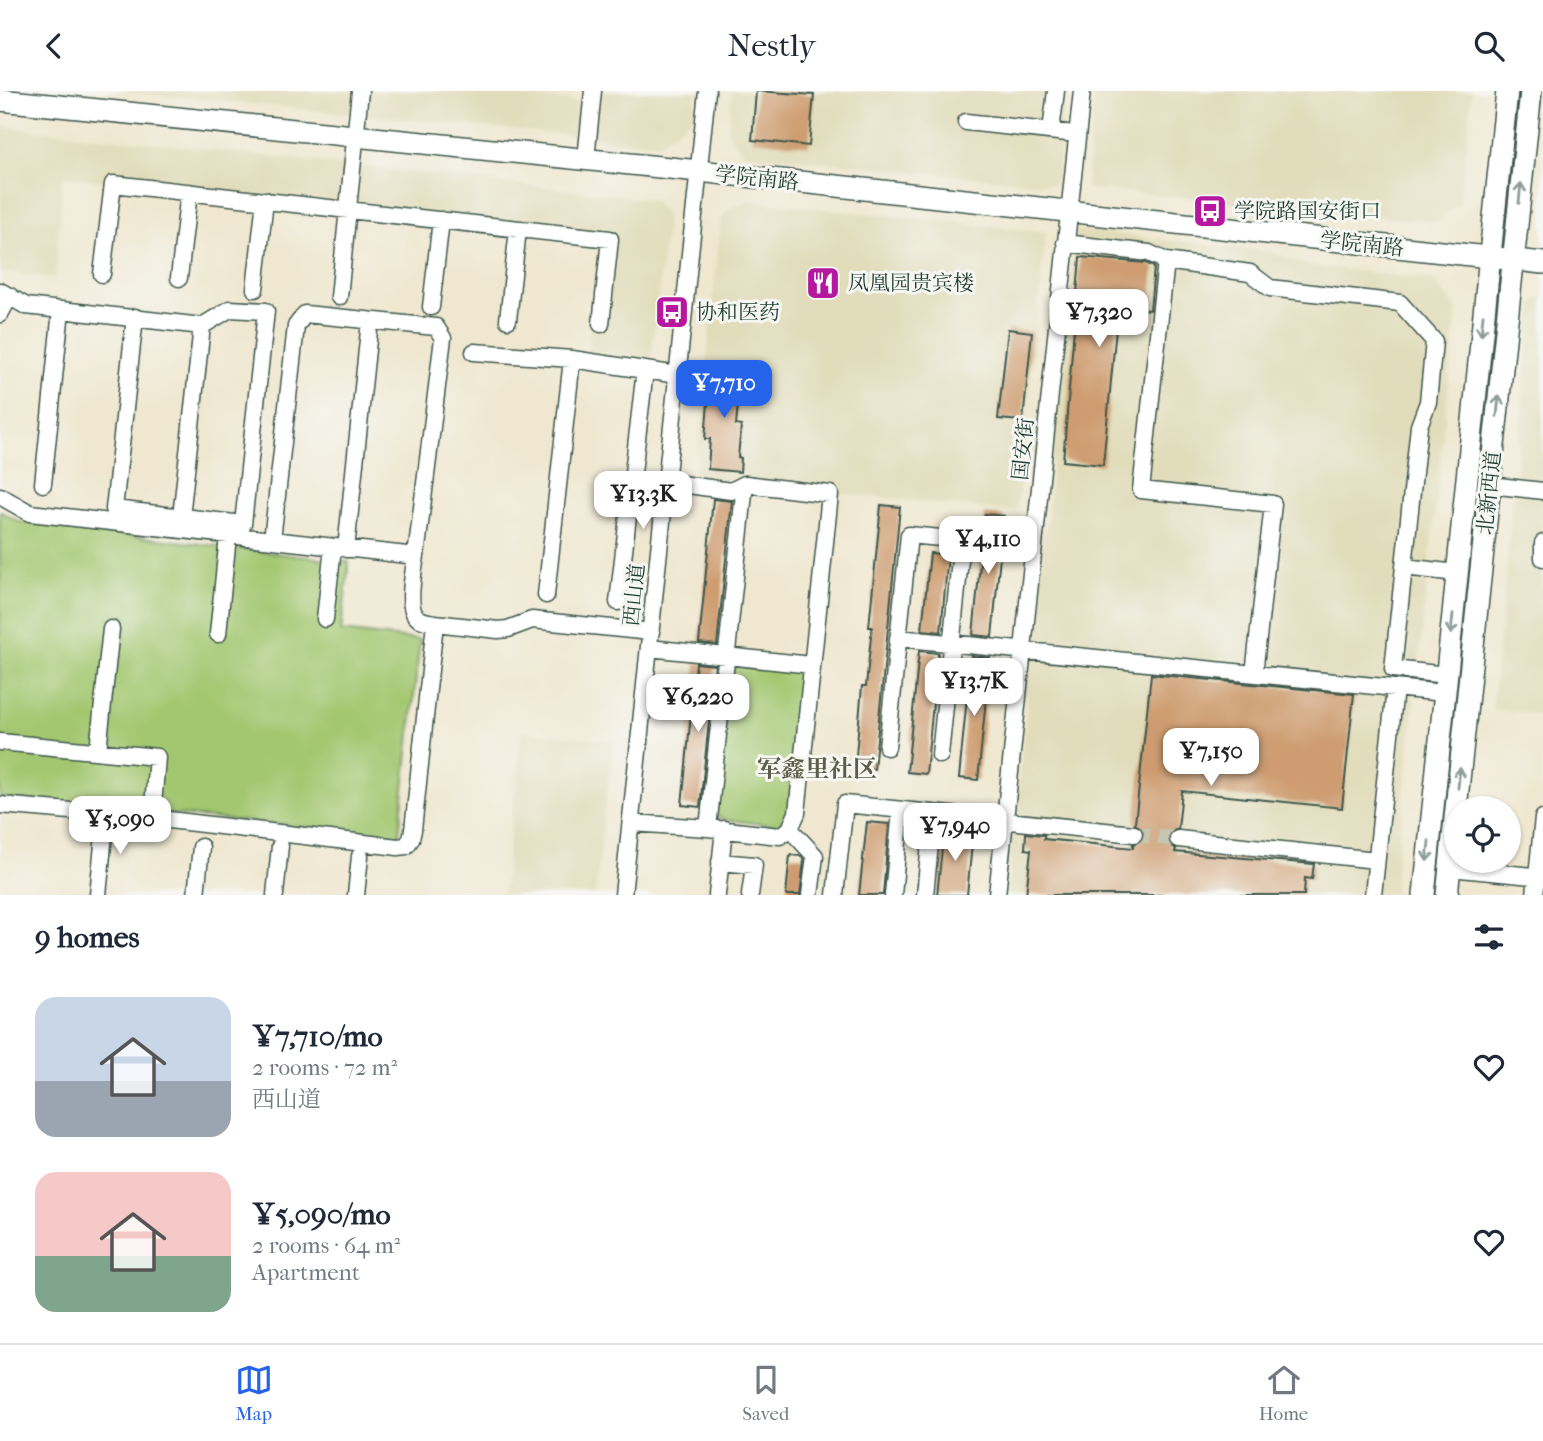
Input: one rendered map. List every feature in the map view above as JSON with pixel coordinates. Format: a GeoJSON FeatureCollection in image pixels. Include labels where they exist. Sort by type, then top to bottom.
{"type":"FeatureCollection","features":[{"type":"Feature","properties":{"kind":"main road","name":"北新西道"},"geometry":{"type":"LineString","coordinates":[[1424,895],[1507,91]]}},
{"type":"Feature","properties":{"kind":"main road","name":"北新西道"},"geometry":{"type":"LineString","coordinates":[[1457,796],[1531,91]]}},
{"type":"Feature","properties":{"kind":"main road","name":"学院南路"},"geometry":{"type":"LineString","coordinates":[[0,100],[586,159],[1543,263]]}},
{"type":"Feature","properties":{"kind":"main road","name":"北新西道"},"geometry":{"type":"LineString","coordinates":[[1447,895],[1449,873]]}},
{"type":"Feature","properties":{"kind":"street"},"geometry":{"type":"LineString","coordinates":[[338,297],[360,91]]}},
{"type":"Feature","properties":{"kind":"street"},"geometry":{"type":"LineString","coordinates":[[586,159],[593,91]]}},
{"type":"Feature","properties":{"kind":"street","name":"西山道"},"geometry":{"type":"LineString","coordinates":[[624,895],[708,91]]}},
{"type":"Feature","properties":{"kind":"street"},"geometry":{"type":"LineString","coordinates":[[966,122],[1059,132],[1056,91]]}},
{"type":"Feature","properties":{"kind":"street","name":"国安街"},"geometry":{"type":"LineString","coordinates":[[988,895],[1000,820],[1065,243],[1059,132],[1072,91]]}},
{"type":"Feature","properties":{"kind":"street","name":"国安街"},"geometry":{"type":"LineString","coordinates":[[1019,650],[1064,212],[1082,91]]}},
{"type":"Feature","properties":{"kind":"street"},"geometry":{"type":"LineString","coordinates":[[102,274],[113,184],[610,239],[601,324]]}},
{"type":"Feature","properties":{"kind":"street"},"geometry":{"type":"LineString","coordinates":[[179,278],[188,192]]}},
{"type":"Feature","properties":{"kind":"street"},"geometry":{"type":"LineString","coordinates":[[255,289],[265,200]]}},
{"type":"Feature","properties":{"kind":"street"},"geometry":{"type":"LineString","coordinates":[[431,307],[442,220]]}},
{"type":"Feature","properties":{"kind":"street"},"geometry":{"type":"LineString","coordinates":[[508,320],[518,229]]}},
{"type":"Feature","properties":{"kind":"street"},"geometry":{"type":"LineString","coordinates":[[1065,243],[1149,253],[1166,261],[1250,273],[1270,288],[1400,303],[1434,341],[1428,402],[1419,426],[1393,669],[1445,684]]}},
{"type":"Feature","properties":{"kind":"street"},"geometry":{"type":"LineString","coordinates":[[1166,261],[1141,490],[1273,504],[1254,674]]}},
{"type":"Feature","properties":{"kind":"street"},"geometry":{"type":"LineString","coordinates":[[0,314],[5,293],[26,306],[135,317],[202,326],[230,309],[266,311],[243,524],[114,509],[135,317]]}},
{"type":"Feature","properties":{"kind":"street"},"geometry":{"type":"LineString","coordinates":[[43,484],[61,310]]}},
{"type":"Feature","properties":{"kind":"street"},"geometry":{"type":"LineString","coordinates":[[272,540],[296,326],[305,314],[436,327],[443,338],[410,602],[412,611],[418,618],[435,623],[498,630],[532,620],[727,656],[812,665]]}},
{"type":"Feature","properties":{"kind":"street"},"geometry":{"type":"LineString","coordinates":[[325,619],[339,548],[370,321]]}},
{"type":"Feature","properties":{"kind":"street"},"geometry":{"type":"LineString","coordinates":[[181,517],[202,326]]}},
{"type":"Feature","properties":{"kind":"street"},"geometry":{"type":"LineString","coordinates":[[474,352],[572,359],[678,375]]}},
{"type":"Feature","properties":{"kind":"street"},"geometry":{"type":"LineString","coordinates":[[546,595],[572,359]]}},
{"type":"Feature","properties":{"kind":"street"},"geometry":{"type":"LineString","coordinates":[[618,602],[645,370]]}},
{"type":"Feature","properties":{"kind":"street"},"geometry":{"type":"LineString","coordinates":[[631,823],[780,836],[790,829],[797,813],[830,494],[745,484],[731,491],[667,482]]}},
{"type":"Feature","properties":{"kind":"street"},"geometry":{"type":"LineString","coordinates":[[717,895],[720,862],[716,829],[727,656],[745,484]]}},
{"type":"Feature","properties":{"kind":"street"},"geometry":{"type":"LineString","coordinates":[[1489,485],[1543,491]]}},
{"type":"Feature","properties":{"kind":"street"},"geometry":{"type":"LineString","coordinates":[[0,496],[30,513],[416,557]]}},
{"type":"Feature","properties":{"kind":"street"},"geometry":{"type":"LineString","coordinates":[[887,747],[909,535],[962,540],[940,755]]}},
{"type":"Feature","properties":{"kind":"street"},"geometry":{"type":"LineString","coordinates":[[218,634],[228,536]]}},
{"type":"Feature","properties":{"kind":"street"},"geometry":{"type":"LineString","coordinates":[[1543,543],[1543,558]]}},
{"type":"Feature","properties":{"kind":"street"},"geometry":{"type":"LineString","coordinates":[[1404,568],[1457,573]]}},
{"type":"Feature","properties":{"kind":"street"},"geometry":{"type":"LineString","coordinates":[[0,805],[152,818],[406,846],[413,830],[435,623]]}},
{"type":"Feature","properties":{"kind":"street"},"geometry":{"type":"LineString","coordinates":[[98,750],[111,629]]}},
{"type":"Feature","properties":{"kind":"street"},"geometry":{"type":"LineString","coordinates":[[898,639],[1395,688],[1445,684]]}},
{"type":"Feature","properties":{"kind":"street"},"geometry":{"type":"LineString","coordinates":[[1373,895],[1395,688]]}},
{"type":"Feature","properties":{"kind":"street"},"geometry":{"type":"LineString","coordinates":[[0,742],[157,757],[152,818]]}},
{"type":"Feature","properties":{"kind":"street"},"geometry":{"type":"LineString","coordinates":[[835,895],[845,804],[1134,834]]}},
{"type":"Feature","properties":{"kind":"street"},"geometry":{"type":"LineString","coordinates":[[893,895],[901,810]]}},
{"type":"Feature","properties":{"kind":"street"},"geometry":{"type":"LineString","coordinates":[[925,895],[933,813]]}},
{"type":"Feature","properties":{"kind":"street"},"geometry":{"type":"LineString","coordinates":[[98,895],[106,814]]}},
{"type":"Feature","properties":{"kind":"street"},"geometry":{"type":"LineString","coordinates":[[1535,895],[1540,877],[1543,818]]}},
{"type":"Feature","properties":{"kind":"street","name":"国安街"},"geometry":{"type":"LineString","coordinates":[[998,895],[1000,820]]}},
{"type":"Feature","properties":{"kind":"street"},"geometry":{"type":"LineString","coordinates":[[790,829],[815,856],[810,895]]}},
{"type":"Feature","properties":{"kind":"street"},"geometry":{"type":"LineString","coordinates":[[1178,839],[1376,860]]}},
{"type":"Feature","properties":{"kind":"street"},"geometry":{"type":"LineString","coordinates":[[275,895],[280,846]]}},
{"type":"Feature","properties":{"kind":"street"},"geometry":{"type":"LineString","coordinates":[[196,895],[201,847]]}},
{"type":"Feature","properties":{"kind":"street"},"geometry":{"type":"LineString","coordinates":[[356,895],[360,856]]}},
{"type":"Feature","properties":{"kind":"street"},"geometry":{"type":"LineString","coordinates":[[720,862],[754,865],[751,895]]}},
{"type":"Feature","properties":{"kind":"street"},"geometry":{"type":"LineString","coordinates":[[1500,873],[1540,877]]}},
{"type":"Feature","properties":{"kind":"shaded area"},"geometry":{"type":"Polygon","coordinates":[[[118,91],[466,91],[585,102],[587,91],[696,91],[694,116],[659,144],[118,91]]]}},
{"type":"Feature","properties":{"kind":"shaded area"},"geometry":{"type":"Polygon","coordinates":[[[732,91],[1066,91],[1057,185],[746,154],[728,132],[732,91]]]}},
{"type":"Feature","properties":{"kind":"shaded area"},"geometry":{"type":"Polygon","coordinates":[[[1095,91],[1472,91],[1460,202],[1435,222],[1086,188],[1095,91]]]}},
{"type":"Feature","properties":{"kind":"shaded area"},"geometry":{"type":"Polygon","coordinates":[[[0,126],[654,200],[667,216],[651,359],[588,352],[599,239],[63,176],[55,278],[0,272],[0,126]]]}},
{"type":"Feature","properties":{"kind":"shaded area"},"geometry":{"type":"Polygon","coordinates":[[[749,201],[1046,232],[1017,512],[695,478],[721,219],[729,209],[749,201]]]}},
{"type":"Feature","properties":{"kind":"shaded area"},"geometry":{"type":"Polygon","coordinates":[[[1077,230],[1270,252],[1306,265],[1433,280],[1457,309],[1393,895],[1007,895],[1077,230]]]}},
{"type":"Feature","properties":{"kind":"shaded area"},"geometry":{"type":"Polygon","coordinates":[[[1543,296],[1543,715],[1492,709],[1533,303],[1543,296]]]}},
{"type":"Feature","properties":{"kind":"shaded area"},"geometry":{"type":"Polygon","coordinates":[[[522,731],[613,741],[595,895],[503,895],[522,731]]]}},
{"type":"Feature","properties":{"kind":"green space"},"geometry":{"type":"Polygon","coordinates":[[[0,511],[19,522],[349,562],[341,631],[420,640],[399,836],[0,798],[0,511]]]}},
{"type":"Feature","properties":{"kind":"green space"},"geometry":{"type":"Polygon","coordinates":[[[739,663],[801,670],[805,676],[790,816],[778,826],[721,819],[716,814],[732,668],[739,663]]]}},
{"type":"Feature","properties":{"kind":"building"},"geometry":{"type":"Polygon","coordinates":[[[756,91],[814,95],[809,146],[752,140],[756,91]]]}},
{"type":"Feature","properties":{"kind":"building"},"geometry":{"type":"Polygon","coordinates":[[[1080,257],[1146,263],[1154,267],[1150,310],[1118,307],[1103,465],[1063,461],[1080,257]]]}},
{"type":"Feature","properties":{"kind":"building"},"geometry":{"type":"Polygon","coordinates":[[[1008,329],[1032,332],[1023,421],[998,419],[1008,329]]]}},
{"type":"Feature","properties":{"kind":"building"},"geometry":{"type":"Polygon","coordinates":[[[713,365],[732,366],[732,374],[741,374],[736,425],[741,426],[738,457],[741,458],[740,472],[708,469],[710,439],[705,439],[713,365]]]}},
{"type":"Feature","properties":{"kind":"building"},"geometry":{"type":"Polygon","coordinates":[[[713,499],[732,501],[717,645],[699,643],[713,499]]]}},
{"type":"Feature","properties":{"kind":"building"},"geometry":{"type":"Polygon","coordinates":[[[881,505],[900,507],[874,769],[855,767],[862,686],[866,686],[872,627],[869,627],[881,505]]]}},
{"type":"Feature","properties":{"kind":"building"},"geometry":{"type":"Polygon","coordinates":[[[985,514],[1004,516],[992,637],[973,635],[985,514]]]}},
{"type":"Feature","properties":{"kind":"building"},"geometry":{"type":"Polygon","coordinates":[[[930,553],[948,555],[941,632],[922,630],[930,553]]]}},
{"type":"Feature","properties":{"kind":"building"},"geometry":{"type":"Polygon","coordinates":[[[919,651],[938,653],[926,774],[907,772],[919,651]]]}},
{"type":"Feature","properties":{"kind":"building"},"geometry":{"type":"Polygon","coordinates":[[[971,656],[990,658],[978,780],[959,778],[971,656]]]}},
{"type":"Feature","properties":{"kind":"building"},"geometry":{"type":"Polygon","coordinates":[[[696,663],[715,665],[700,807],[682,805],[696,663]]]}},
{"type":"Feature","properties":{"kind":"building"},"geometry":{"type":"Polygon","coordinates":[[[1151,674],[1354,694],[1342,808],[1182,791],[1178,829],[1170,832],[1168,837],[1169,844],[1176,849],[1175,852],[1314,864],[1312,879],[1305,878],[1304,895],[1026,895],[1031,850],[1025,849],[1026,833],[1044,835],[1044,839],[1133,848],[1133,844],[1143,840],[1143,829],[1135,824],[1151,674]]]}},
{"type":"Feature","properties":{"kind":"building"},"geometry":{"type":"Polygon","coordinates":[[[867,822],[889,824],[883,895],[859,895],[867,822]]]}},
{"type":"Feature","properties":{"kind":"building"},"geometry":{"type":"Polygon","coordinates":[[[944,830],[973,833],[967,895],[937,895],[944,830]]]}},
{"type":"Feature","properties":{"kind":"building"},"geometry":{"type":"Polygon","coordinates":[[[790,855],[801,856],[804,860],[800,895],[786,895],[790,855]]]}},
{"type":"Feature","properties":{"kind":"tunnel"},"geometry":{"type":"LineString","coordinates":[[1134,834],[1178,839]]}},
{"type":"Feature","properties":{"kind":"place","name":"学院路国安街口"},"geometry":{"type":"Point","coordinates":[1210,211]}},
{"type":"Feature","properties":{"kind":"place","name":"凤凰园贵宾楼"},"geometry":{"type":"Point","coordinates":[823,283]}},
{"type":"Feature","properties":{"kind":"place","name":"协和医药"},"geometry":{"type":"Point","coordinates":[672,312]}},
{"type":"Feature","properties":{"kind":"district","name":"军鑫里社区"},"geometry":{"type":"Point","coordinates":[817,769]}}]}
